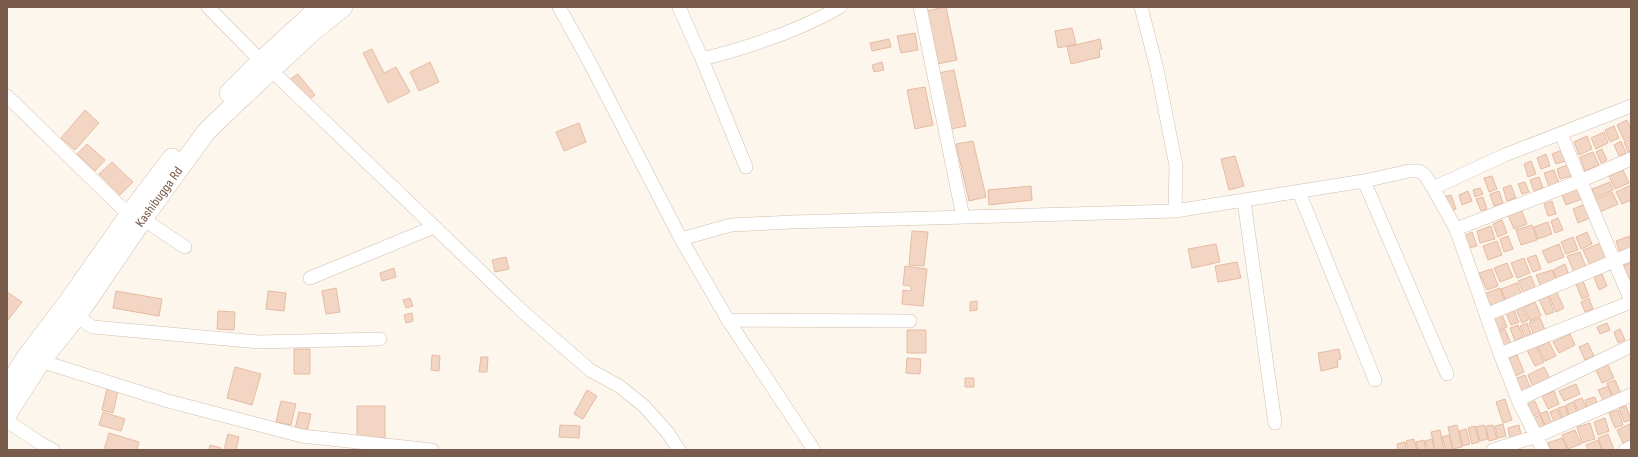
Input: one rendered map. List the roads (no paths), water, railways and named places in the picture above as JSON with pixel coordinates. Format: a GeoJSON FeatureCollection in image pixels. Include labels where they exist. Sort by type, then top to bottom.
{"type":"FeatureCollection","features":[{"type":"Feature","properties":{"kind":"main road","name":"Kashibugga Rd"},"geometry":{"type":"LineString","coordinates":[[266,66],[320,7]]}},
{"type":"Feature","properties":{"kind":"main road","name":"Kashibugga Rd"},"geometry":{"type":"LineString","coordinates":[[7,414],[10,392],[34,358],[74,308],[136,217],[151,184],[211,110],[343,7]]}},
{"type":"Feature","properties":{"kind":"street"},"geometry":{"type":"LineString","coordinates":[[208,7],[266,66],[522,311],[590,370],[619,386],[644,406],[668,433],[679,450]]}},
{"type":"Feature","properties":{"kind":"street"},"geometry":{"type":"LineString","coordinates":[[559,7],[594,70],[681,240],[728,320],[814,450]]}},
{"type":"Feature","properties":{"kind":"street"},"geometry":{"type":"LineString","coordinates":[[679,7],[746,167]]}},
{"type":"Feature","properties":{"kind":"street"},"geometry":{"type":"LineString","coordinates":[[702,59],[735,51],[774,38],[840,7]]}},
{"type":"Feature","properties":{"kind":"street"},"geometry":{"type":"LineString","coordinates":[[920,7],[963,217]]}},
{"type":"Feature","properties":{"kind":"street"},"geometry":{"type":"LineString","coordinates":[[1141,7],[1157,69],[1176,166],[1175,211]]}},
{"type":"Feature","properties":{"kind":"street"},"geometry":{"type":"LineString","coordinates":[[7,96],[136,217],[185,247]]}},
{"type":"Feature","properties":{"kind":"street"},"geometry":{"type":"LineString","coordinates":[[1433,188],[1499,158],[1631,106]]}},
{"type":"Feature","properties":{"kind":"street"},"geometry":{"type":"LineString","coordinates":[[1500,354],[1631,301],[1561,134]]}},
{"type":"Feature","properties":{"kind":"street"},"geometry":{"type":"LineString","coordinates":[[1456,229],[1580,181],[1631,159]]}},
{"type":"Feature","properties":{"kind":"street"},"geometry":{"type":"LineString","coordinates":[[681,240],[731,226],[1175,211],[1364,181],[1409,171],[1419,171],[1425,175],[1456,229],[1500,354],[1518,400],[1544,450]]}},
{"type":"Feature","properties":{"kind":"street"},"geometry":{"type":"LineString","coordinates":[[1364,181],[1446,374]]}},
{"type":"Feature","properties":{"kind":"street"},"geometry":{"type":"LineString","coordinates":[[1299,192],[1375,380]]}},
{"type":"Feature","properties":{"kind":"street"},"geometry":{"type":"LineString","coordinates":[[1244,201],[1275,423]]}},
{"type":"Feature","properties":{"kind":"street"},"geometry":{"type":"LineString","coordinates":[[310,278],[434,227]]}},
{"type":"Feature","properties":{"kind":"street"},"geometry":{"type":"LineString","coordinates":[[1486,314],[1631,254]]}},
{"type":"Feature","properties":{"kind":"street"},"geometry":{"type":"LineString","coordinates":[[74,308],[86,323],[93,327],[259,342],[380,339]]}},
{"type":"Feature","properties":{"kind":"street"},"geometry":{"type":"LineString","coordinates":[[728,320],[910,321]]}},
{"type":"Feature","properties":{"kind":"street"},"geometry":{"type":"LineString","coordinates":[[1518,400],[1631,346]]}},
{"type":"Feature","properties":{"kind":"street"},"geometry":{"type":"LineString","coordinates":[[34,358],[168,401],[302,436],[432,450]]}},
{"type":"Feature","properties":{"kind":"street"},"geometry":{"type":"LineString","coordinates":[[1493,450],[1537,436],[1631,395]]}},
{"type":"Feature","properties":{"kind":"street"},"geometry":{"type":"LineString","coordinates":[[7,421],[53,450]]}},
{"type":"Feature","properties":{"kind":"street"},"geometry":{"type":"LineString","coordinates":[[1625,450],[1631,447]]}}]}
